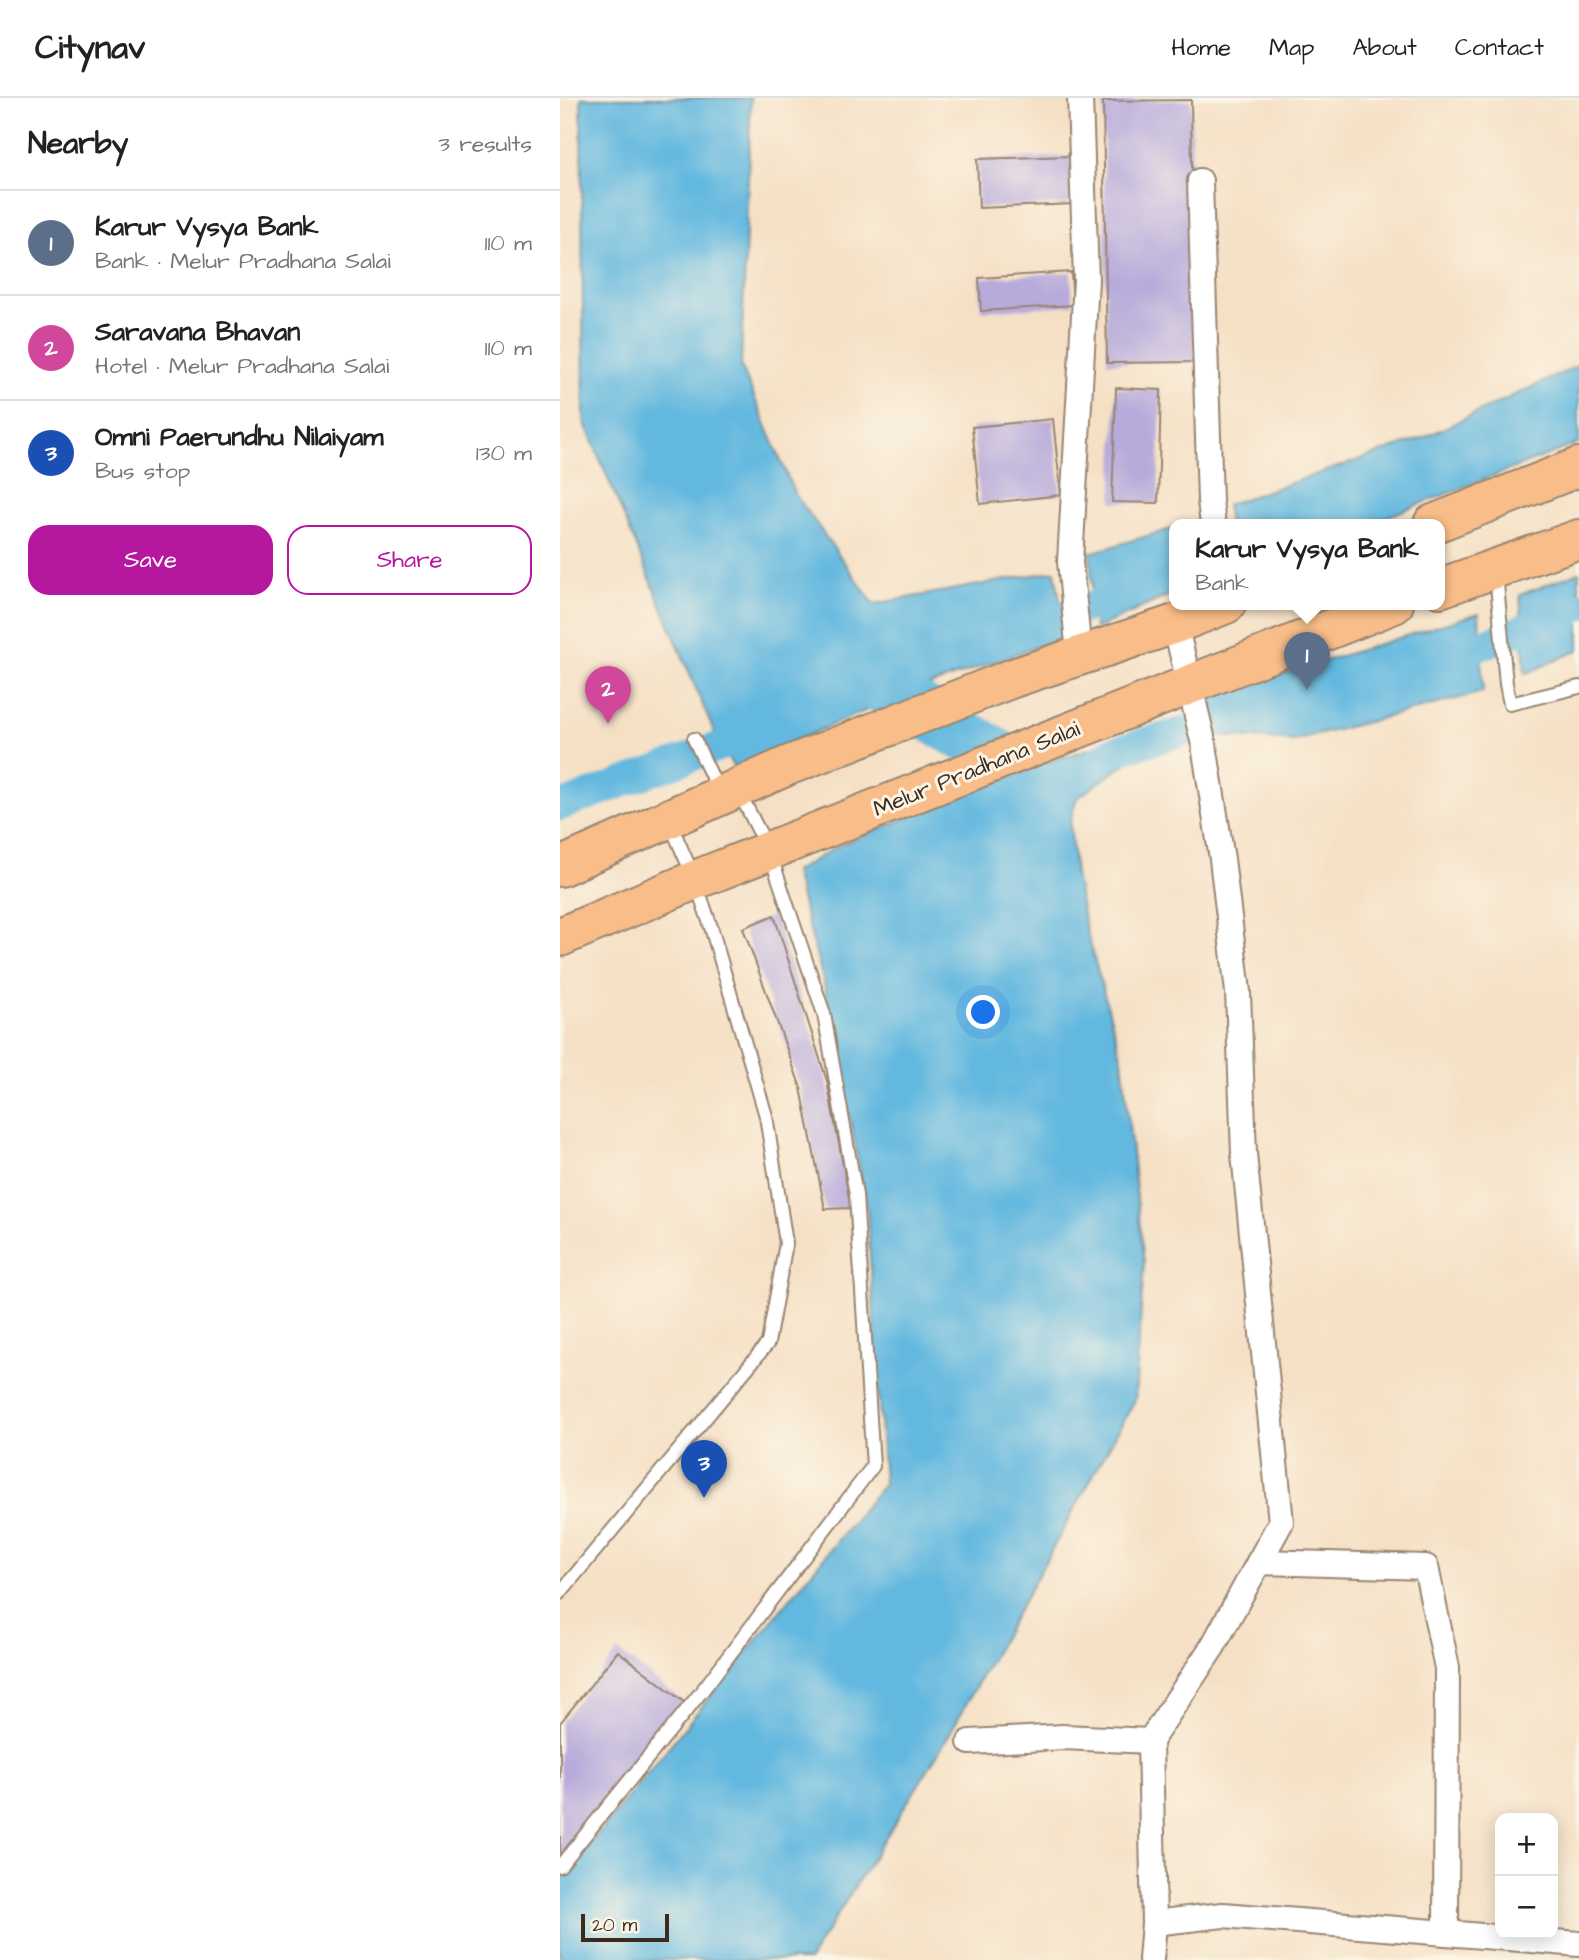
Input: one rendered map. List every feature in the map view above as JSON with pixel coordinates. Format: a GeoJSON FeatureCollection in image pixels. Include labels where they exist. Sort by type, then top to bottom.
{"type":"FeatureCollection","features":[{"type":"Feature","properties":{"kind":"main road"},"geometry":{"type":"LineString","coordinates":[[1445,519],[1579,467]]}},
{"type":"Feature","properties":{"kind":"main road"},"geometry":{"type":"LineString","coordinates":[[1445,586],[1579,539]]}},
{"type":"Feature","properties":{"kind":"main road"},"geometry":{"type":"LineString","coordinates":[[560,866],[669,820],[725,788],[1013,678],[1078,646],[1175,624],[1211,610]]}},
{"type":"Feature","properties":{"kind":"main road","name":"Melur Pradhana Salai"},"geometry":{"type":"LineString","coordinates":[[560,937],[695,880],[1062,734],[1192,693],[1380,610]]}},
{"type":"Feature","properties":{"kind":"street"},"geometry":{"type":"LineString","coordinates":[[1078,646],[1070,562],[1086,280],[1080,98]]}},
{"type":"Feature","properties":{"kind":"street"},"geometry":{"type":"LineString","coordinates":[[1200,181],[1212,512]]}},
{"type":"Feature","properties":{"kind":"street"},"geometry":{"type":"LineString","coordinates":[[1151,1960],[1154,1923],[1150,1741],[1213,1646],[1281,1522],[1244,1154],[1238,992],[1222,859],[1204,745],[1175,624]]}},
{"type":"Feature","properties":{"kind":"street"},"geometry":{"type":"LineString","coordinates":[[1259,1562],[1426,1567],[1447,1668],[1446,1933]]}},
{"type":"Feature","properties":{"kind":"street"},"geometry":{"type":"LineString","coordinates":[[970,1742],[1063,1737],[1150,1741]]}},
{"type":"Feature","properties":{"kind":"street"},"geometry":{"type":"LineString","coordinates":[[1154,1923],[1223,1915],[1579,1944]]}},
{"type":"Feature","properties":{"kind":"lane"},"geometry":{"type":"LineString","coordinates":[[1496,568],[1510,704],[1579,687]]}},
{"type":"Feature","properties":{"kind":"lane"},"geometry":{"type":"LineString","coordinates":[[560,1866],[702,1691],[873,1466],[856,1195],[824,1014],[769,851],[694,739]]}},
{"type":"Feature","properties":{"kind":"lane"},"geometry":{"type":"LineString","coordinates":[[560,1593],[768,1343],[786,1243],[766,1116],[711,927],[695,880],[669,820]]}},
{"type":"Feature","properties":{"kind":"water"},"geometry":{"type":"Polygon","coordinates":[[[581,98],[751,98],[741,366],[795,494],[874,604],[1055,571],[1066,636],[897,697],[734,767],[720,746],[584,421],[581,98]]]}},
{"type":"Feature","properties":{"kind":"water"},"geometry":{"type":"Polygon","coordinates":[[[1579,365],[1579,443],[1381,519],[1228,519],[1226,505],[1423,438],[1579,365]]]}},
{"type":"Feature","properties":{"kind":"water"},"geometry":{"type":"Polygon","coordinates":[[[1169,529],[1169,595],[1095,629],[1090,553],[1169,529]]]}},
{"type":"Feature","properties":{"kind":"water"},"geometry":{"type":"Polygon","coordinates":[[[1579,572],[1579,650],[1525,674],[1520,595],[1579,572]]]}},
{"type":"Feature","properties":{"kind":"water"},"geometry":{"type":"Polygon","coordinates":[[[1479,613],[1483,692],[1294,741],[1223,736],[1209,697],[1479,613]]]}},
{"type":"Feature","properties":{"kind":"water"},"geometry":{"type":"Polygon","coordinates":[[[1118,740],[1128,762],[1076,799],[1070,824],[1075,875],[1086,929],[1122,1059],[1144,1264],[1135,1400],[945,1742],[809,1960],[560,1960],[560,1880],[884,1484],[867,1208],[824,983],[794,872],[840,845],[1037,765],[1118,740]]]}},
{"type":"Feature","properties":{"kind":"building"},"geometry":{"type":"Polygon","coordinates":[[[1191,100],[1195,362],[1107,363],[1103,101],[1191,100]]]}},
{"type":"Feature","properties":{"kind":"building"},"geometry":{"type":"Polygon","coordinates":[[[1073,156],[1075,204],[979,208],[977,159],[1073,156]]]}},
{"type":"Feature","properties":{"kind":"building"},"geometry":{"type":"Polygon","coordinates":[[[1071,272],[1073,305],[981,311],[979,278],[1071,272]]]}},
{"type":"Feature","properties":{"kind":"building"},"geometry":{"type":"Polygon","coordinates":[[[1116,388],[1161,390],[1158,503],[1112,502],[1116,388]]]}},
{"type":"Feature","properties":{"kind":"building"},"geometry":{"type":"Polygon","coordinates":[[[1053,419],[1061,495],[980,504],[972,427],[1053,419]]]}},
{"type":"Feature","properties":{"kind":"building"},"geometry":{"type":"Polygon","coordinates":[[[774,915],[827,1081],[851,1208],[825,1209],[801,1088],[743,928],[774,915]]]}},
{"type":"Feature","properties":{"kind":"building"},"geometry":{"type":"Polygon","coordinates":[[[618,1651],[685,1703],[560,1858],[560,1723],[618,1651]]]}},
{"type":"Feature","properties":{"kind":"waterway"},"geometry":{"type":"LineString","coordinates":[[1050,621],[1169,577]]}},
{"type":"Feature","properties":{"kind":"waterway"},"geometry":{"type":"LineString","coordinates":[[1442,659],[1579,606]]}},
{"type":"Feature","properties":{"kind":"waterway"},"geometry":{"type":"LineString","coordinates":[[848,647],[879,686],[1024,770],[1035,791]]}},
{"type":"Feature","properties":{"kind":"waterway"},"geometry":{"type":"LineString","coordinates":[[1089,767],[1112,752],[1256,711]]}},
{"type":"Feature","properties":{"kind":"waterway"},"geometry":{"type":"LineString","coordinates":[[560,806],[758,732]]}},
{"type":"Feature","properties":{"kind":"place","name":"Karur Vysya Bank"},"geometry":{"type":"Point","coordinates":[1307,690]}},
{"type":"Feature","properties":{"kind":"place","name":"Saravana Bhavan"},"geometry":{"type":"Point","coordinates":[608,724]}},
{"type":"Feature","properties":{"kind":"place","name":"Omni Paerundhu Nilaiyam"},"geometry":{"type":"Point","coordinates":[704,1498]}}]}
